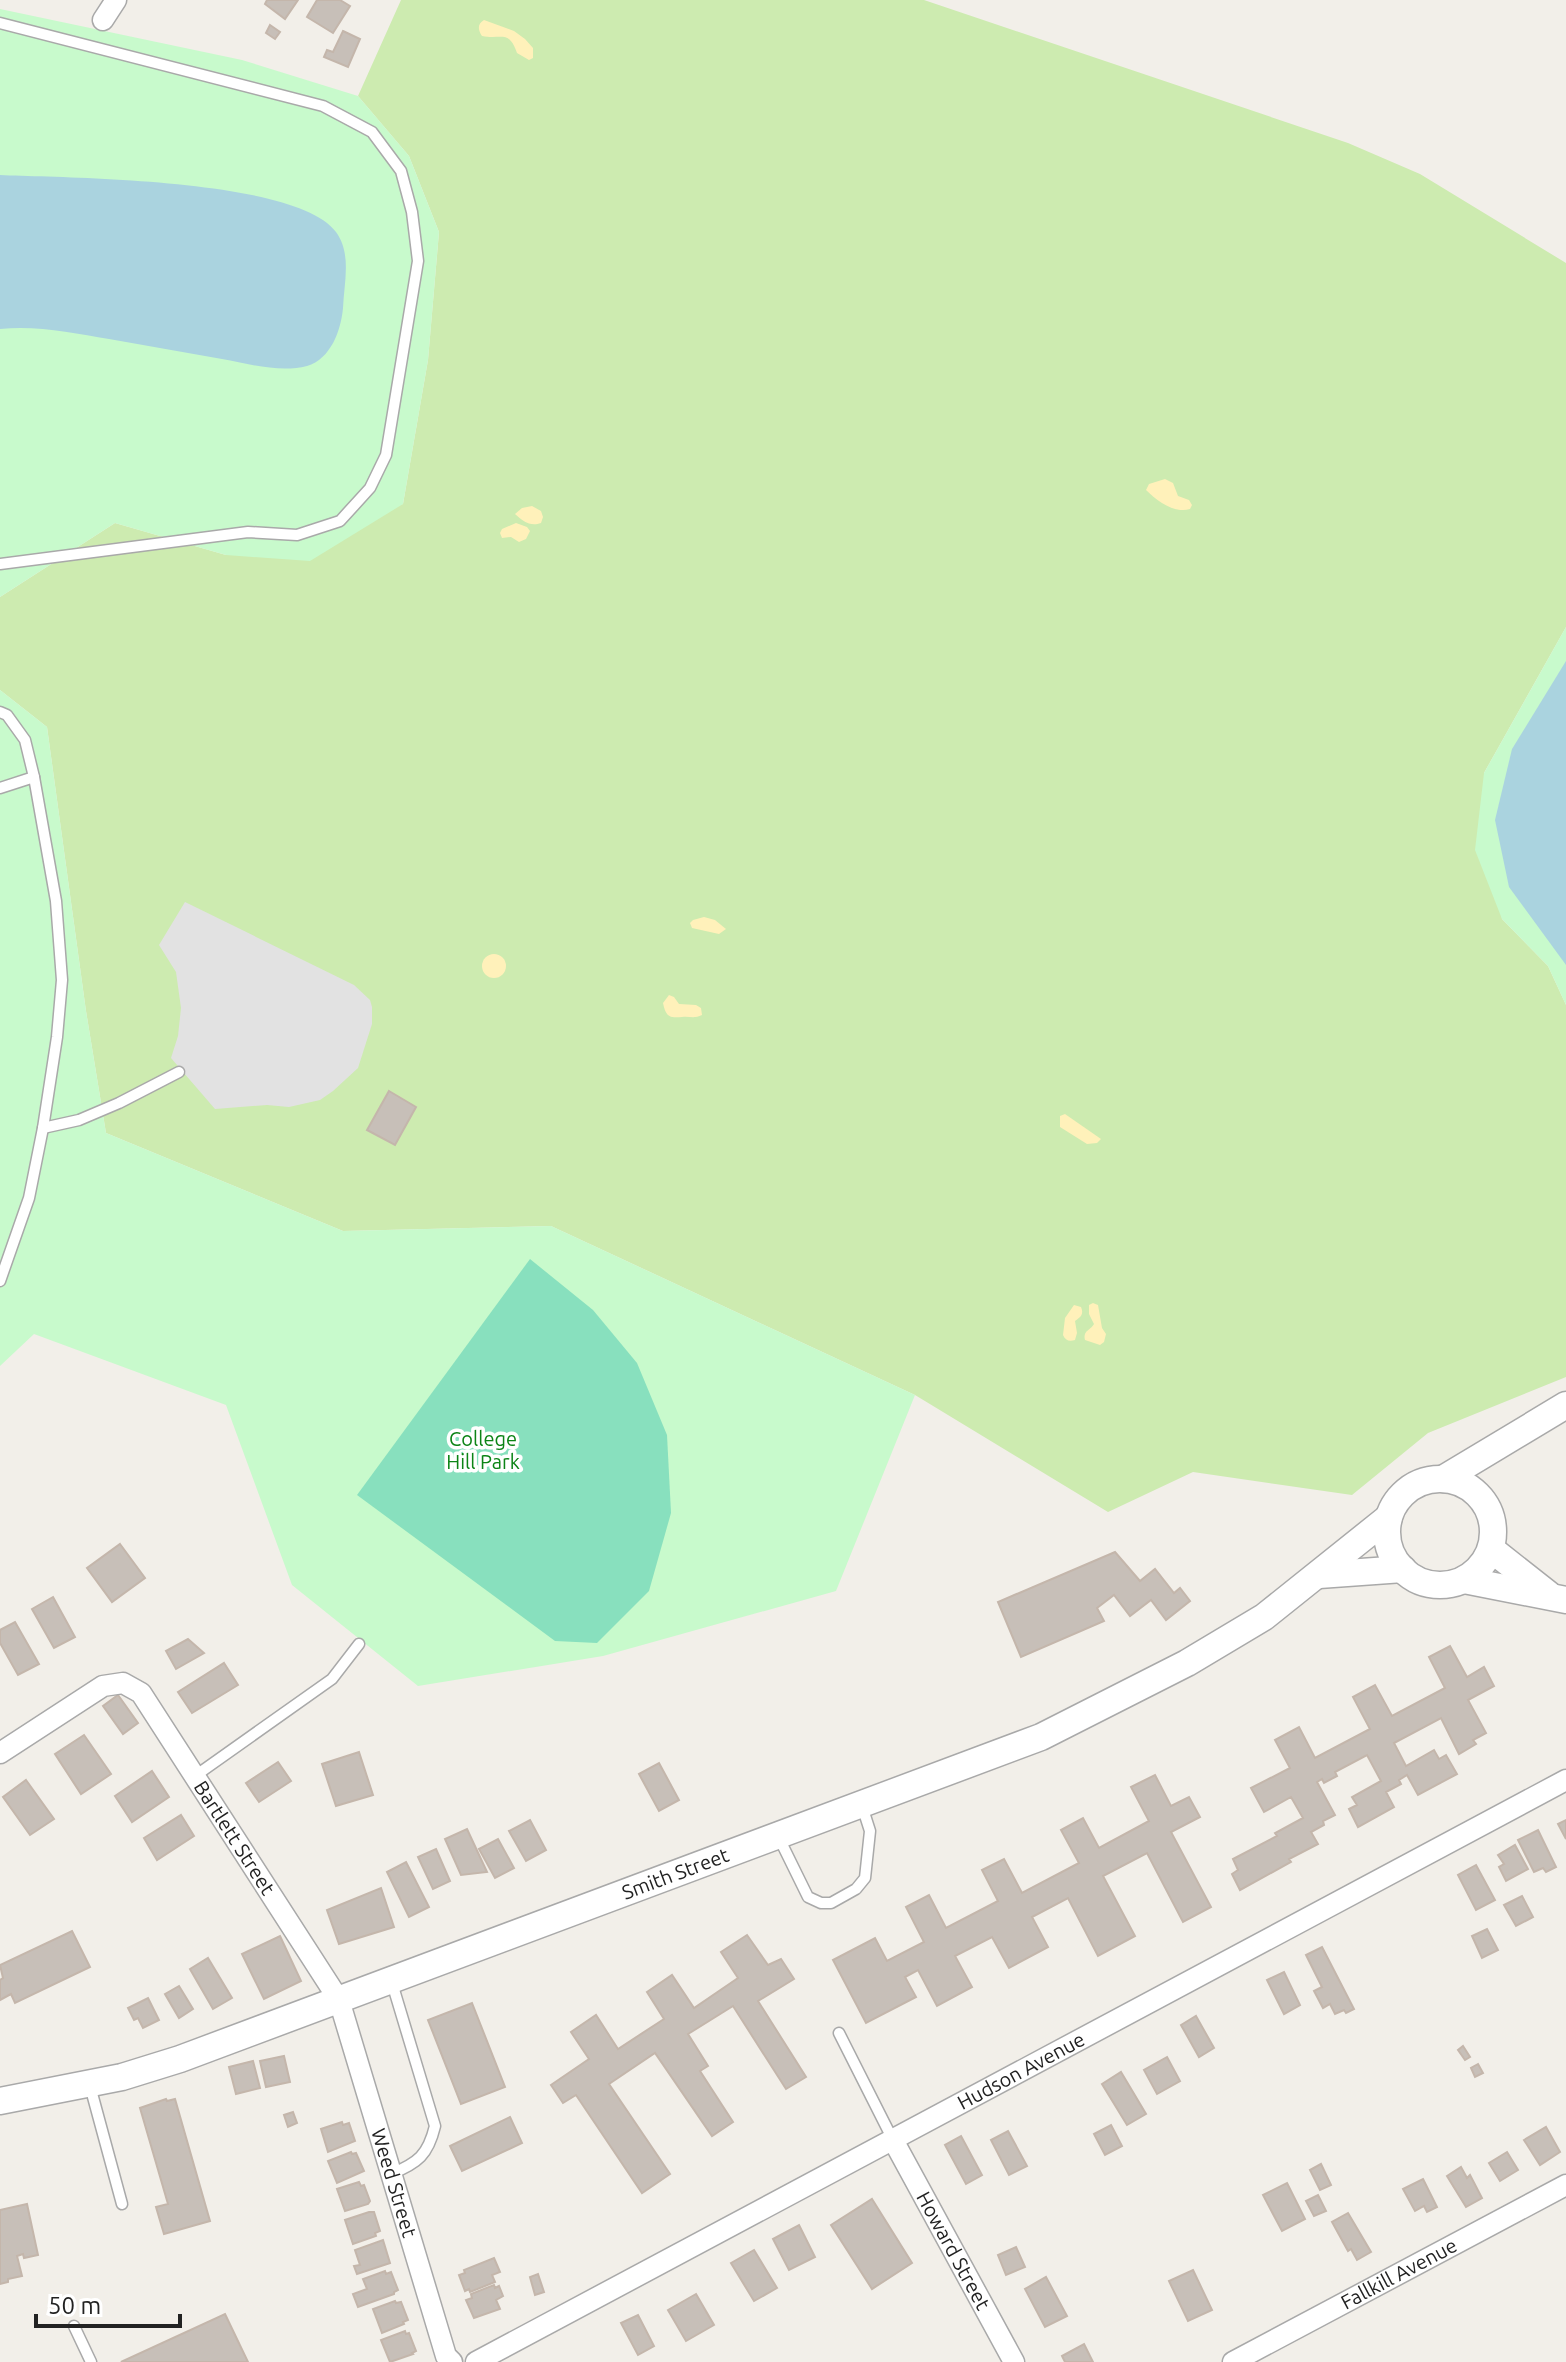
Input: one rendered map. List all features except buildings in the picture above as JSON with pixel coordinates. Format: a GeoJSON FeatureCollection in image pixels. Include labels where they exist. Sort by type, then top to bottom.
{"type":"FeatureCollection","features":[{"type":"Feature","properties":{"kind":"street"},"geometry":{"type":"LineString","coordinates":[[103,20],[116,0]]}},
{"type":"Feature","properties":{"kind":"street"},"geometry":{"type":"LineString","coordinates":[[1443,1479],[1466,1485],[1484,1501],[1494,1532],[1485,1562],[1464,1580],[1448,1585],[1416,1579],[1394,1558],[1387,1531],[1389,1517],[1401,1497],[1420,1483],[1443,1479],[1566,1405]]}},
{"type":"Feature","properties":{"kind":"street"},"geometry":{"type":"LineString","coordinates":[[1484,1501],[1503,1443]]}},
{"type":"Feature","properties":{"kind":"street","name":"Smith Street"},"geometry":{"type":"LineString","coordinates":[[0,2101],[89,2084],[180,2059],[1041,1737],[1187,1663],[1264,1617],[1389,1517]]}},
{"type":"Feature","properties":{"kind":"street"},"geometry":{"type":"LineString","coordinates":[[1491,1549],[1558,1598]]}},
{"type":"Feature","properties":{"kind":"street"},"geometry":{"type":"LineString","coordinates":[[1319,1575],[1403,1569]]}},
{"type":"Feature","properties":{"kind":"street"},"geometry":{"type":"LineString","coordinates":[[1464,1580],[1558,1598]]}},
{"type":"Feature","properties":{"kind":"street","name":"Bartlett Street"},"geometry":{"type":"LineString","coordinates":[[0,1753],[103,1686],[123,1683],[141,1693],[339,2000]]}},
{"type":"Feature","properties":{"kind":"street","name":"Hudson Avenue"},"geometry":{"type":"LineString","coordinates":[[476,2362],[1566,1780]]}},
{"type":"Feature","properties":{"kind":"street","name":"Weed Street"},"geometry":{"type":"LineString","coordinates":[[339,2000],[446,2356],[452,2362]]}},
{"type":"Feature","properties":{"kind":"street","name":"Howard Street"},"geometry":{"type":"LineString","coordinates":[[893,2140],[1014,2362]]}},
{"type":"Feature","properties":{"kind":"street","name":"Fallkill Avenue"},"geometry":{"type":"LineString","coordinates":[[1233,2362],[1566,2185]]}},
{"type":"Feature","properties":{"kind":"lane"},"geometry":{"type":"LineString","coordinates":[[0,23],[323,106],[372,132],[401,171],[412,212],[418,261],[386,455],[370,488],[340,521],[297,535],[248,532],[0,564]]}},
{"type":"Feature","properties":{"kind":"lane"},"geometry":{"type":"LineString","coordinates":[[0,712],[7,715],[25,740],[34,777],[56,901],[62,980],[57,1037],[29,1198],[0,1281]]}},
{"type":"Feature","properties":{"kind":"lane"},"geometry":{"type":"LineString","coordinates":[[0,788],[34,777]]}},
{"type":"Feature","properties":{"kind":"lane"},"geometry":{"type":"LineString","coordinates":[[43,1128],[79,1120],[179,1072]]}},
{"type":"Feature","properties":{"kind":"lane"},"geometry":{"type":"LineString","coordinates":[[195,1776],[332,1679],[359,1644]]}},
{"type":"Feature","properties":{"kind":"lane"},"geometry":{"type":"LineString","coordinates":[[778,1836],[808,1897],[821,1903],[831,1903],[856,1889],[865,1878],[870,1831],[862,1806]]}},
{"type":"Feature","properties":{"kind":"lane"},"geometry":{"type":"LineString","coordinates":[[391,1981],[435,2126],[431,2145],[421,2158],[391,2174]]}},
{"type":"Feature","properties":{"kind":"lane"},"geometry":{"type":"LineString","coordinates":[[839,2033],[893,2140]]}},
{"type":"Feature","properties":{"kind":"lane"},"geometry":{"type":"LineString","coordinates":[[89,2084],[122,2204]]}},
{"type":"Feature","properties":{"kind":"lane"},"geometry":{"type":"LineString","coordinates":[[74,2326],[91,2362]]}},
{"type":"Feature","properties":{"kind":"green space"},"geometry":{"type":"Polygon","coordinates":[[[401,0],[924,0],[1348,143],[1420,174],[1566,263],[1566,627],[1484,773],[1502,919],[1548,966],[1566,1005],[1566,1377],[1428,1433],[1352,1495],[1193,1472],[1108,1512],[915,1395],[551,1226],[343,1231],[106,1133],[47,727],[0,690],[0,597],[115,523],[226,555],[403,504],[428,360],[439,232],[409,156],[358,96],[401,0]]]}},
{"type":"Feature","properties":{"kind":"green space"},"geometry":{"type":"Polygon","coordinates":[[[0,9],[242,60],[358,96],[409,156],[439,232],[428,360],[403,504],[310,561],[226,555],[115,523],[0,597],[0,9]]]}},
{"type":"Feature","properties":{"kind":"green space"},"geometry":{"type":"Polygon","coordinates":[[[1566,627],[1566,1005],[1548,966],[1502,919],[1475,850],[1484,773],[1566,627]]]}},
{"type":"Feature","properties":{"kind":"green space","name":"College Hill Park"},"geometry":{"type":"Polygon","coordinates":[[[0,690],[47,727],[106,1133],[343,1231],[551,1226],[915,1395],[836,1591],[603,1656],[418,1686],[292,1585],[226,1405],[34,1334],[0,1366],[0,690]]]}},
{"type":"Feature","properties":{"kind":"green space"},"geometry":{"type":"Polygon","coordinates":[[[530,1259],[593,1310],[637,1363],[667,1435],[671,1513],[649,1591],[597,1643],[555,1641],[357,1495],[530,1259]]]}},
{"type":"Feature","properties":{"kind":"sand"},"geometry":{"type":"Polygon","coordinates":[[[484,20],[514,31],[525,39],[533,48],[533,58],[529,60],[517,53],[507,38],[482,36],[479,27],[484,20]]]}},
{"type":"Feature","properties":{"kind":"sand"},"geometry":{"type":"Polygon","coordinates":[[[1165,479],[1173,483],[1178,496],[1189,500],[1192,505],[1190,509],[1172,508],[1146,490],[1149,484],[1165,479]]]}},
{"type":"Feature","properties":{"kind":"sand"},"geometry":{"type":"Polygon","coordinates":[[[532,506],[541,511],[541,523],[530,524],[515,514],[522,508],[532,506]]]}},
{"type":"Feature","properties":{"kind":"sand"},"geometry":{"type":"Polygon","coordinates":[[[516,523],[530,531],[526,539],[519,542],[511,537],[502,538],[502,529],[516,523]]]}},
{"type":"Feature","properties":{"kind":"sand"},"geometry":{"type":"Polygon","coordinates":[[[704,917],[715,920],[726,929],[719,934],[692,928],[690,923],[693,920],[704,917]]]}},
{"type":"Feature","properties":{"kind":"sand"},"geometry":{"type":"Polygon","coordinates":[[[494,954],[502,958],[506,966],[502,974],[494,978],[486,974],[482,966],[486,958],[494,954]]]}},
{"type":"Feature","properties":{"kind":"sand"},"geometry":{"type":"Polygon","coordinates":[[[669,995],[679,1004],[701,1008],[702,1015],[669,1016],[663,1003],[669,995]]]}},
{"type":"Feature","properties":{"kind":"sand"},"geometry":{"type":"Polygon","coordinates":[[[1065,1114],[1101,1139],[1097,1143],[1087,1144],[1060,1127],[1060,1116],[1065,1114]]]}},
{"type":"Feature","properties":{"kind":"sand"},"geometry":{"type":"Polygon","coordinates":[[[1074,1305],[1081,1307],[1082,1313],[1075,1321],[1075,1340],[1069,1341],[1063,1335],[1065,1318],[1074,1305]]]}},
{"type":"Feature","properties":{"kind":"sand"},"geometry":{"type":"Polygon","coordinates":[[[1089,1305],[1098,1305],[1106,1334],[1100,1345],[1085,1340],[1086,1332],[1094,1324],[1089,1314],[1089,1305]]]}},
{"type":"Feature","properties":{"kind":"shaded area"},"geometry":{"type":"Polygon","coordinates":[[[185,902],[354,985],[370,1000],[372,1024],[358,1068],[333,1091],[320,1100],[289,1107],[267,1105],[215,1109],[171,1058],[178,1036],[181,1008],[176,972],[159,945],[185,902]]]}},
{"type":"Feature","properties":{"kind":"water"},"geometry":{"type":"Polygon","coordinates":[[[0,175],[178,184],[276,201],[313,214],[336,232],[346,259],[342,317],[333,343],[322,357],[307,366],[275,368],[69,332],[0,329],[0,175]]]}},
{"type":"Feature","properties":{"kind":"water"},"geometry":{"type":"Polygon","coordinates":[[[1566,661],[1566,965],[1509,887],[1495,820],[1512,749],[1566,661]]]}}]}
